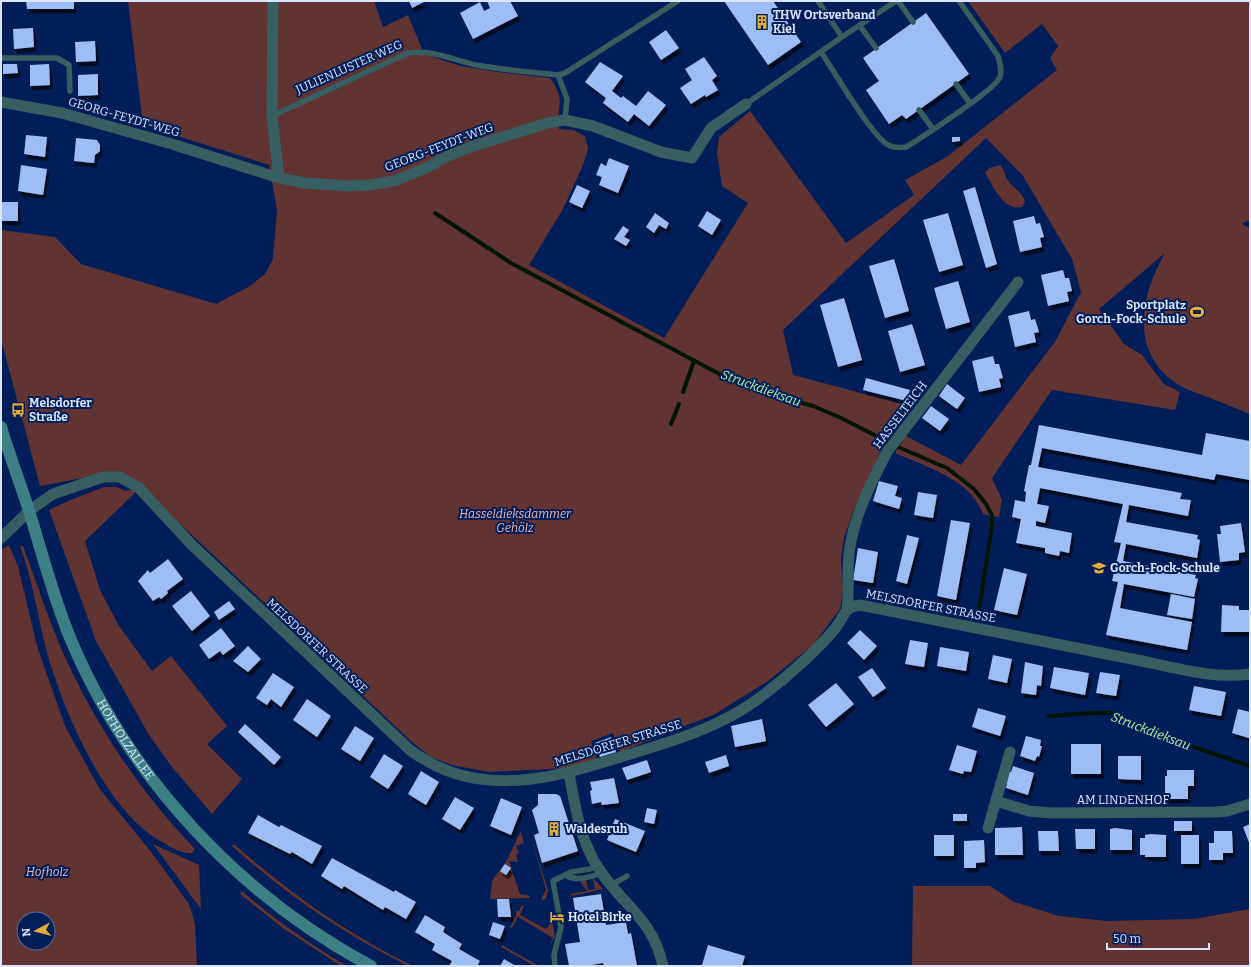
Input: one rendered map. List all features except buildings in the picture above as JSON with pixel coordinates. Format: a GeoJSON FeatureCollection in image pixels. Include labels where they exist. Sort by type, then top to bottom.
{"type":"FeatureCollection","features":[{"type":"Feature","properties":{"kind":"street"},"geometry":{"type":"LineString","coordinates":[[273,1],[272,116],[279,178]]}},
{"type":"Feature","properties":{"kind":"street","name":"GEORG-FEYDT-WEG"},"geometry":{"type":"LineString","coordinates":[[1,102],[70,115],[172,144],[279,178],[305,183],[347,186],[369,185],[394,181],[426,168],[448,156],[470,147],[548,123],[565,120],[593,126],[661,152],[692,158],[711,128],[746,104]]}},
{"type":"Feature","properties":{"kind":"street","name":"HASSELTEICH"},"geometry":{"type":"LineString","coordinates":[[848,608],[850,587],[849,558],[852,540],[873,479],[887,452],[1018,282]]}},
{"type":"Feature","properties":{"kind":"street","name":"HOFHOLZALLEE"},"geometry":{"type":"LineString","coordinates":[[1,427],[56,599],[71,640],[102,704],[147,772],[174,807],[252,885],[288,914],[321,936],[372,966]]}},
{"type":"Feature","properties":{"kind":"street","name":"MELSDORFER STRASSE"},"geometry":{"type":"LineString","coordinates":[[1,538],[29,511],[53,494],[103,476],[120,477],[139,488],[192,545],[249,600],[419,757],[449,771],[488,780],[515,780],[569,773],[692,734],[744,708],[762,697],[837,627],[848,608],[860,605],[1191,671],[1248,676]]}},
{"type":"Feature","properties":{"kind":"street"},"geometry":{"type":"LineString","coordinates":[[988,828],[1010,752]]}},
{"type":"Feature","properties":{"kind":"street"},"geometry":{"type":"LineString","coordinates":[[569,773],[582,836],[599,870],[645,922],[656,942],[663,966]]}},
{"type":"Feature","properties":{"kind":"street","name":"AM LINDENHOF"},"geometry":{"type":"LineString","coordinates":[[996,801],[1029,811],[1057,813],[1215,812],[1237,809],[1250,804]]}},
{"type":"Feature","properties":{"kind":"lane"},"geometry":{"type":"LineString","coordinates":[[565,120],[566,99],[558,75],[568,71],[678,1]]}},
{"type":"Feature","properties":{"kind":"lane"},"geometry":{"type":"LineString","coordinates":[[818,1],[842,37]]}},
{"type":"Feature","properties":{"kind":"lane"},"geometry":{"type":"LineString","coordinates":[[746,104],[842,37],[897,1],[913,22]]}},
{"type":"Feature","properties":{"kind":"lane"},"geometry":{"type":"LineString","coordinates":[[821,52],[874,132],[888,145],[894,147],[906,146],[970,103],[995,84],[999,78],[1000,64],[998,56],[959,1]]}},
{"type":"Feature","properties":{"kind":"lane"},"geometry":{"type":"LineString","coordinates":[[860,26],[876,48]]}},
{"type":"Feature","properties":{"kind":"lane","name":"JULIENLUSTER WEG"},"geometry":{"type":"LineString","coordinates":[[272,116],[408,53],[419,51],[432,52],[483,66],[558,75]]}},
{"type":"Feature","properties":{"kind":"lane"},"geometry":{"type":"LineString","coordinates":[[1,58],[56,58],[63,60],[69,65],[70,91]]}},
{"type":"Feature","properties":{"kind":"lane"},"geometry":{"type":"LineString","coordinates":[[956,84],[970,103]]}},
{"type":"Feature","properties":{"kind":"lane"},"geometry":{"type":"LineString","coordinates":[[919,110],[933,129]]}},
{"type":"Feature","properties":{"kind":"lane"},"geometry":{"type":"LineString","coordinates":[[555,966],[554,955],[561,927],[552,884],[558,878],[567,876],[571,872],[590,869],[599,870]]}},
{"type":"Feature","properties":{"kind":"lane"},"geometry":{"type":"LineString","coordinates":[[611,885],[627,876]]}},
{"type":"Feature","properties":{"kind":"green space","name":"Hasseldieksdammer Gehölz"},"geometry":{"type":"Polygon","coordinates":[[[128,1],[374,1],[383,27],[408,15],[424,54],[461,66],[550,78],[560,98],[558,121],[559,129],[573,130],[585,136],[588,149],[583,165],[563,209],[529,265],[664,338],[748,203],[722,186],[717,153],[719,137],[750,111],[846,243],[914,195],[905,180],[948,156],[1057,70],[1050,58],[1058,46],[1042,24],[1005,53],[968,1],[1250,1],[1250,222],[1247,221],[1242,224],[1250,228],[1250,414],[1179,385],[1163,372],[1152,357],[1146,341],[1144,324],[1145,305],[1156,270],[1165,253],[1099,309],[1124,344],[1142,355],[1164,384],[1180,392],[1175,410],[1052,390],[992,478],[1002,500],[999,517],[983,514],[977,502],[969,492],[958,483],[933,469],[895,453],[906,436],[961,465],[1055,342],[1081,292],[1072,259],[1023,176],[986,138],[783,330],[793,375],[910,406],[881,451],[852,514],[844,538],[841,560],[843,590],[840,609],[813,645],[768,681],[715,714],[620,752],[613,733],[591,741],[597,760],[569,768],[489,772],[452,765],[431,757],[413,743],[141,487],[104,474],[40,486],[1,339],[1,230],[55,237],[81,264],[216,304],[250,286],[265,274],[273,259],[277,210],[269,165],[143,125],[128,1]]]}},
{"type":"Feature","properties":{"kind":"green space"},"geometry":{"type":"Polygon","coordinates":[[[1000,165],[1003,168],[1009,182],[1024,198],[1025,202],[1022,207],[1015,207],[1004,202],[985,173],[989,168],[1000,165]]]}},
{"type":"Feature","properties":{"kind":"green space"},"geometry":{"type":"Polygon","coordinates":[[[104,487],[116,487],[126,491],[141,487],[85,541],[100,590],[119,626],[152,671],[171,656],[227,726],[207,744],[242,779],[212,814],[172,767],[149,735],[96,641],[49,510],[104,487]]]}},
{"type":"Feature","properties":{"kind":"green space","name":"Hofholz"},"geometry":{"type":"Polygon","coordinates":[[[9,545],[18,566],[37,646],[65,726],[99,788],[152,853],[189,904],[195,924],[197,966],[1,966],[1,550],[9,545]]]}},
{"type":"Feature","properties":{"kind":"green space"},"geometry":{"type":"Polygon","coordinates":[[[20,546],[23,546],[59,644],[86,699],[113,745],[143,788],[177,830],[195,849],[192,853],[184,853],[170,847],[139,825],[120,805],[87,753],[61,696],[52,669],[31,583],[20,546]]]}},
{"type":"Feature","properties":{"kind":"green space"},"geometry":{"type":"Polygon","coordinates":[[[521,831],[524,843],[516,846],[519,853],[516,855],[518,862],[509,861],[520,894],[530,896],[529,898],[490,899],[492,881],[507,860],[521,831]]]}},
{"type":"Feature","properties":{"kind":"green space"},"geometry":{"type":"Polygon","coordinates":[[[532,840],[548,890],[546,898],[543,900],[541,899],[546,890],[532,840]]]}},
{"type":"Feature","properties":{"kind":"green space"},"geometry":{"type":"Polygon","coordinates":[[[153,844],[199,865],[201,909],[153,844]]]}},
{"type":"Feature","properties":{"kind":"green space"},"geometry":{"type":"Polygon","coordinates":[[[234,844],[297,896],[319,911],[365,940],[413,966],[408,966],[360,940],[316,912],[273,881],[232,846],[234,844]]]}},
{"type":"Feature","properties":{"kind":"green space"},"geometry":{"type":"Polygon","coordinates":[[[593,878],[603,889],[572,896],[570,894],[587,891],[580,881],[586,880],[588,890],[595,889],[593,878]]]}},
{"type":"Feature","properties":{"kind":"green space"},"geometry":{"type":"Polygon","coordinates":[[[913,886],[990,886],[1014,902],[1059,916],[1106,921],[1194,919],[1250,909],[1250,966],[912,966],[913,886]]]}},
{"type":"Feature","properties":{"kind":"green space"},"geometry":{"type":"Polygon","coordinates":[[[242,891],[293,931],[347,966],[341,966],[284,929],[240,894],[242,891]]]}},
{"type":"Feature","properties":{"kind":"green space"},"geometry":{"type":"Polygon","coordinates":[[[522,905],[524,906],[520,915],[546,929],[552,921],[555,937],[549,947],[553,938],[518,917],[512,928],[510,927],[516,916],[516,911],[519,911],[522,905]]]}},
{"type":"Feature","properties":{"kind":"green space"},"geometry":{"type":"Polygon","coordinates":[[[502,945],[539,966],[535,966],[501,947],[502,945]]]}},
{"type":"Feature","properties":{"kind":"waterway","name":"Struckdieksau"},"geometry":{"type":"LineString","coordinates":[[435,213],[511,263],[725,377],[774,395],[813,406],[839,417],[898,447],[947,468],[974,489],[986,504],[992,515],[992,525],[978,617]]}},
{"type":"Feature","properties":{"kind":"waterway"},"geometry":{"type":"LineString","coordinates":[[683,392],[694,361]]}},
{"type":"Feature","properties":{"kind":"waterway"},"geometry":{"type":"LineString","coordinates":[[671,424],[679,404]]}},
{"type":"Feature","properties":{"kind":"waterway","name":"Struckdieksau"},"geometry":{"type":"LineString","coordinates":[[1049,716],[1112,713],[1194,747],[1250,766]]}},
{"type":"Feature","properties":{"kind":"place","name":"THW Ortsverband Kiel"},"geometry":{"type":"Point","coordinates":[762,22]}},
{"type":"Feature","properties":{"kind":"place","name":"Sportplatz Gorch-Fock-Schule"},"geometry":{"type":"Point","coordinates":[1197,312]}},
{"type":"Feature","properties":{"kind":"place","name":"Melsdorfer Straße"},"geometry":{"type":"Point","coordinates":[18,410]}},
{"type":"Feature","properties":{"kind":"place","name":"Gorch-Fock-Schule"},"geometry":{"type":"Point","coordinates":[1099,568]}},
{"type":"Feature","properties":{"kind":"place","name":"Waldesruh"},"geometry":{"type":"Point","coordinates":[554,829]}},
{"type":"Feature","properties":{"kind":"place","name":"Hotel Birke"},"geometry":{"type":"Point","coordinates":[557,917]}}]}
